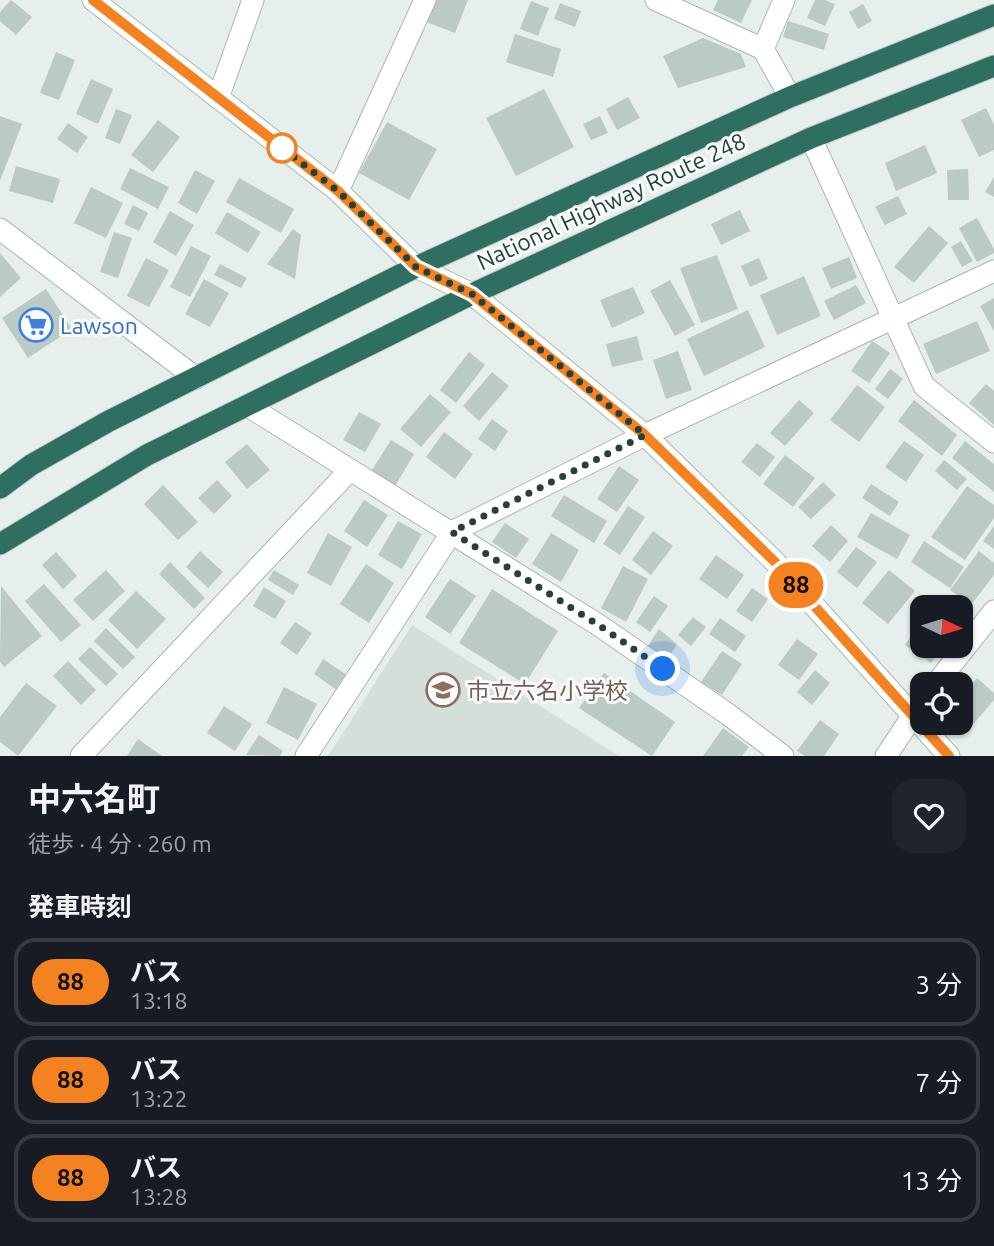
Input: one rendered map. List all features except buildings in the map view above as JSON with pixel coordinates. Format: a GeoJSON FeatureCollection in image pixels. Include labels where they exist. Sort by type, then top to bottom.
{"type":"FeatureCollection","features":[{"type":"Feature","properties":{"kind":"highway","name":"National Highway Route 248"},"geometry":{"type":"LineString","coordinates":[[0,488],[31,465],[110,421],[416,267],[790,97],[994,15]]}},
{"type":"Feature","properties":{"kind":"highway","name":"National Highway Route 248"},"geometry":{"type":"LineString","coordinates":[[0,544],[147,456],[472,294],[811,138],[994,66]]}},
{"type":"Feature","properties":{"kind":"street"},"geometry":{"type":"LineString","coordinates":[[93,0],[338,191],[416,267],[472,294],[645,435],[774,561],[910,701]]}},
{"type":"Feature","properties":{"kind":"street"},"geometry":{"type":"LineString","coordinates":[[218,98],[253,0]]}},
{"type":"Feature","properties":{"kind":"street"},"geometry":{"type":"LineString","coordinates":[[338,191],[425,0]]}},
{"type":"Feature","properties":{"kind":"street"},"geometry":{"type":"LineString","coordinates":[[656,0],[763,49],[790,97]]}},
{"type":"Feature","properties":{"kind":"street"},"geometry":{"type":"LineString","coordinates":[[763,49],[783,0]]}},
{"type":"Feature","properties":{"kind":"street"},"geometry":{"type":"LineString","coordinates":[[811,138],[924,386],[994,442]]}},
{"type":"Feature","properties":{"kind":"street"},"geometry":{"type":"LineString","coordinates":[[0,229],[196,377]]}},
{"type":"Feature","properties":{"kind":"street"},"geometry":{"type":"LineString","coordinates":[[306,756],[452,532],[645,435],[994,271]]}},
{"type":"Feature","properties":{"kind":"street"},"geometry":{"type":"LineString","coordinates":[[248,406],[597,624],[729,715],[783,756]]}},
{"type":"Feature","properties":{"kind":"street"},"geometry":{"type":"LineString","coordinates":[[81,756],[349,471]]}},
{"type":"Feature","properties":{"kind":"street"},"geometry":{"type":"LineString","coordinates":[[946,672],[992,617]]}},
{"type":"Feature","properties":{"kind":"street"},"geometry":{"type":"LineString","coordinates":[[886,756],[910,719]]}},
{"type":"Feature","properties":{"kind":"street"},"geometry":{"type":"LineString","coordinates":[[935,735],[949,756]]}},
{"type":"Feature","properties":{"kind":"shaded area","name":"市立六名小学校"},"geometry":{"type":"Polygon","coordinates":[[[412,625],[619,756],[328,756],[412,625]]]}},
{"type":"Feature","properties":{"kind":"bus line","name":"88"},"geometry":{"type":"LineString","coordinates":[[93,0],[338,191],[416,267],[472,294],[645,435],[774,561],[949,756]]}},
{"type":"Feature","properties":{"kind":"place","name":"Lawson"},"geometry":{"type":"Point","coordinates":[36,325]}},
{"type":"Feature","properties":{"kind":"place","name":"市立六名小学校"},"geometry":{"type":"Point","coordinates":[443,690]}},
{"type":"Feature","properties":{"kind":"route"},"geometry":{"type":"LineString","coordinates":[[282,148],[278,145],[338,191],[416,267],[472,294],[645,435],[452,532],[663,669]]}}]}
